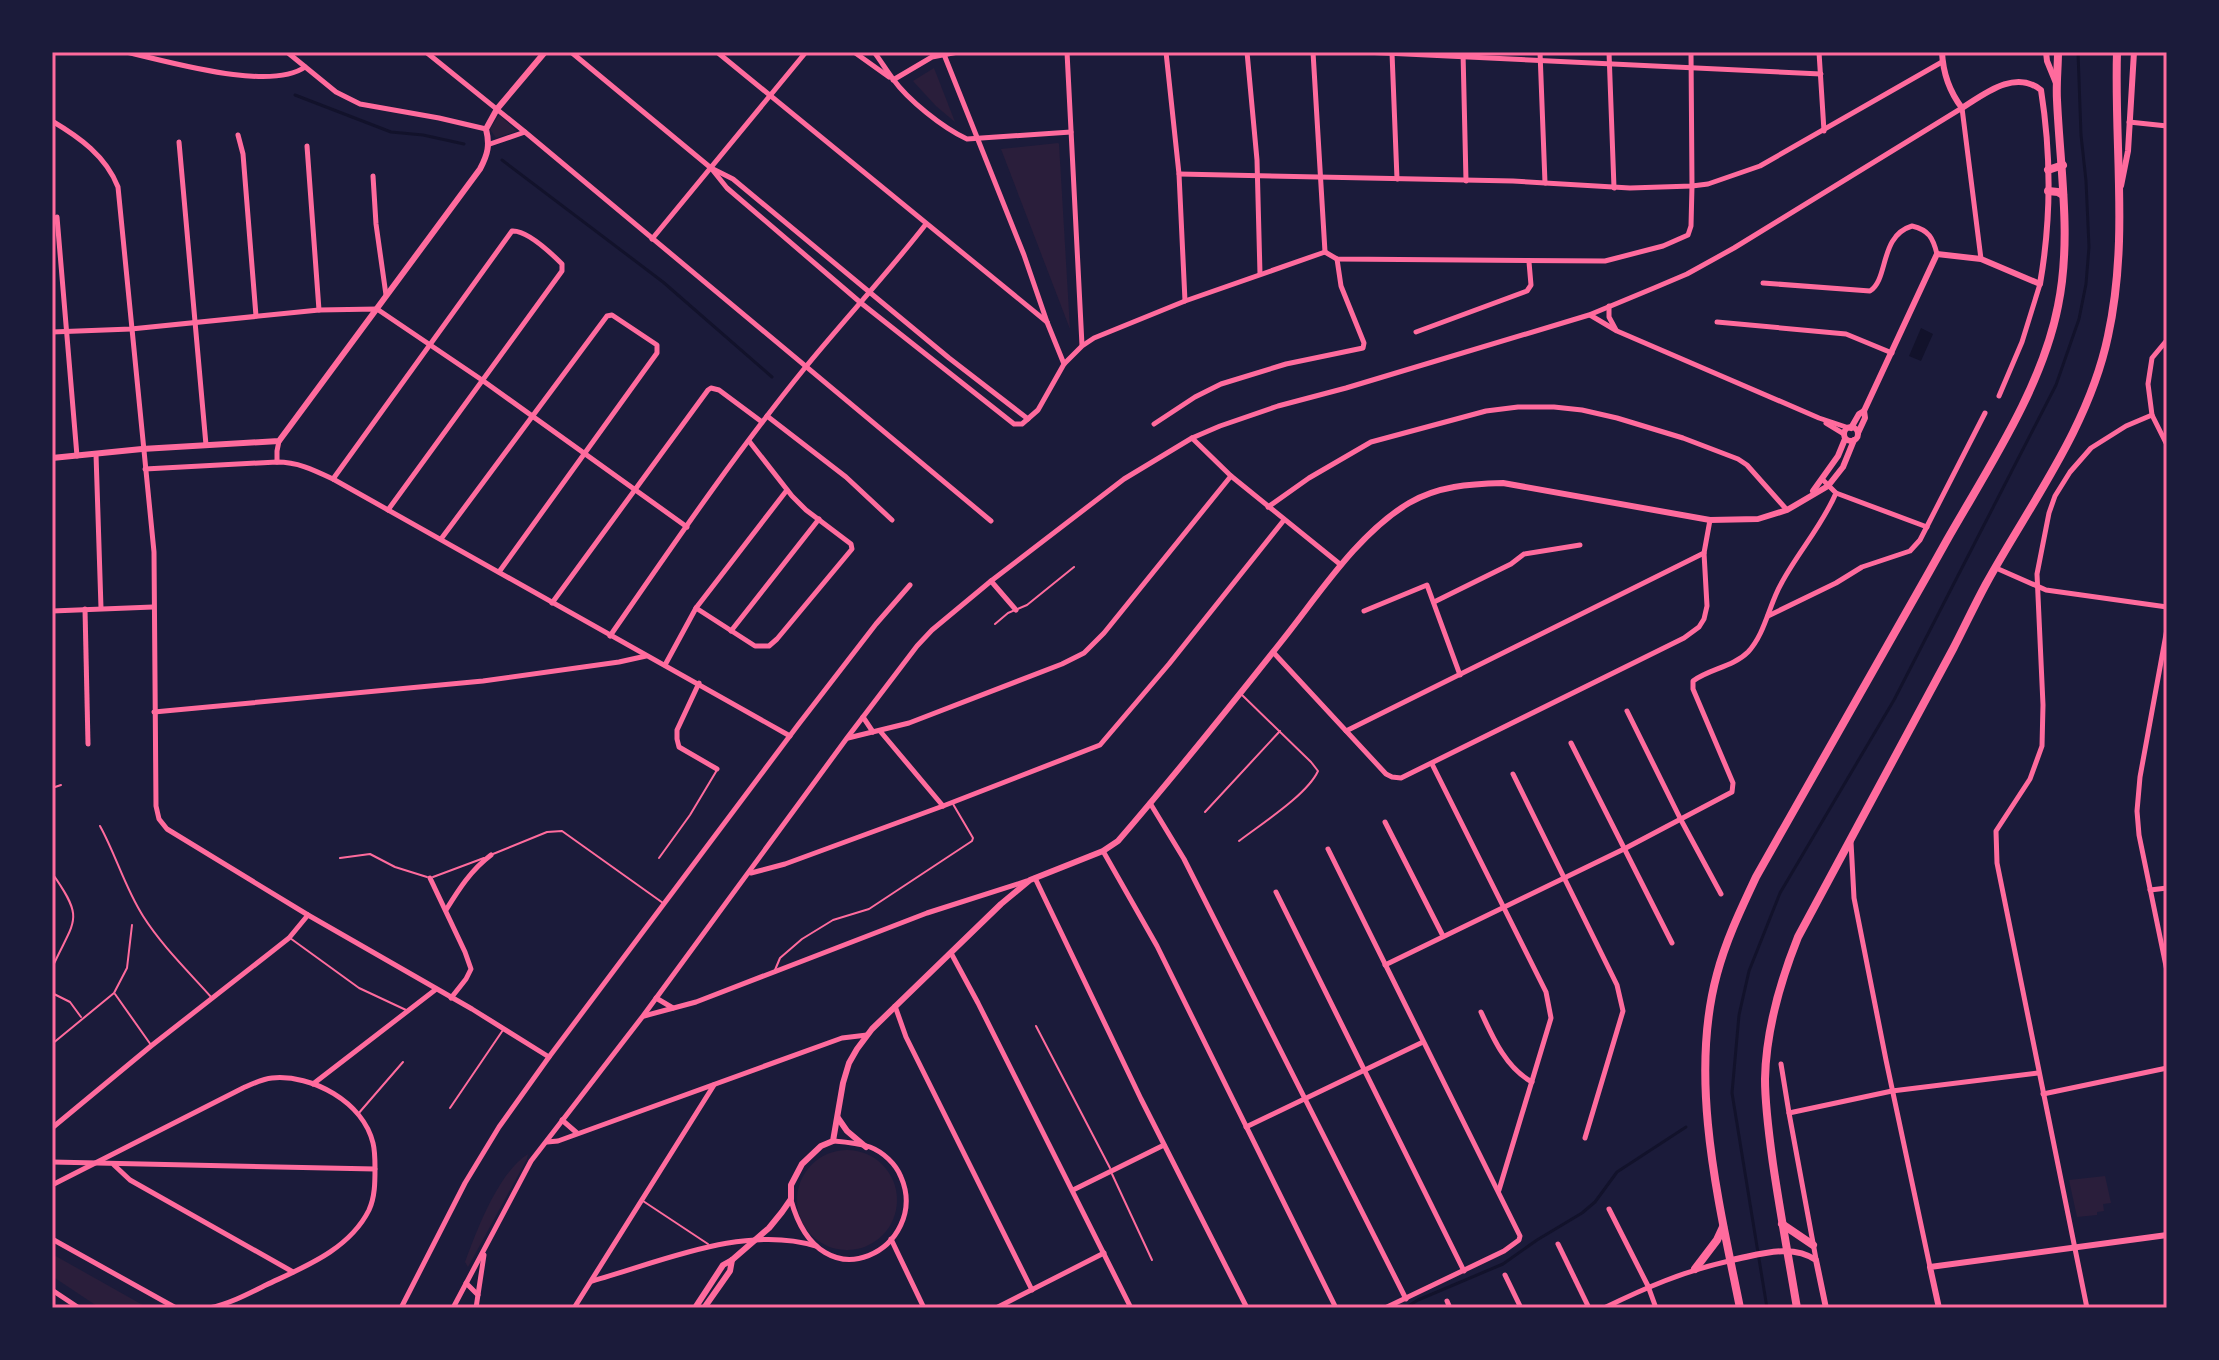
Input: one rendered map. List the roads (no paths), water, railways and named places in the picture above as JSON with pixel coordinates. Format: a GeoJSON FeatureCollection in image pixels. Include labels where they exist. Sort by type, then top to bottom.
{"type":"FeatureCollection","features":[{"type":"Feature","properties":{"kind":"highway"},"geometry":{"type":"LineString","coordinates":[[1740,1308],[1712,1148],[1706,1071],[1710,1004],[1723,952],[1756,877],[2027,397],[2041,363],[2058,306],[2064,253],[2058,52]]}},
{"type":"Feature","properties":{"kind":"highway"},"geometry":{"type":"LineString","coordinates":[[1797,1308],[1783,1252],[1782,1224],[1766,1116],[1765,1077],[1776,1001],[1798,937],[1996,568],[2062,453],[2098,376],[2116,294],[2120,251],[2117,52]]}},
{"type":"Feature","properties":{"kind":"highway"},"geometry":{"type":"LineString","coordinates":[[2048,170],[2063,165]]}},
{"type":"Feature","properties":{"kind":"highway"},"geometry":{"type":"LineString","coordinates":[[2048,191],[2063,195]]}},
{"type":"Feature","properties":{"kind":"highway"},"geometry":{"type":"LineString","coordinates":[[1782,1224],[1813,1245]]}},
{"type":"Feature","properties":{"kind":"highway"},"geometry":{"type":"LineString","coordinates":[[1695,1269],[1724,1227]]}},
{"type":"Feature","properties":{"kind":"street"},"geometry":{"type":"LineString","coordinates":[[126,52],[234,75],[291,75],[305,67]]}},
{"type":"Feature","properties":{"kind":"street"},"geometry":{"type":"LineString","coordinates":[[287,52],[336,92],[360,104],[486,129]]}},
{"type":"Feature","properties":{"kind":"street"},"geometry":{"type":"LineString","coordinates":[[426,52],[991,521]]}},
{"type":"Feature","properties":{"kind":"street"},"geometry":{"type":"LineString","coordinates":[[277,462],[279,441],[480,169],[490,144],[486,129],[497,109],[545,52]]}},
{"type":"Feature","properties":{"kind":"street"},"geometry":{"type":"LineString","coordinates":[[571,52],[711,168],[727,188],[861,303],[1010,422],[1022,424],[1038,410],[1064,364],[1082,346],[1106,332],[1325,252],[1337,259],[1605,261],[1650,250],[1688,235],[1692,186],[1691,52]]}},
{"type":"Feature","properties":{"kind":"street"},"geometry":{"type":"LineString","coordinates":[[717,52],[1047,322]]}},
{"type":"Feature","properties":{"kind":"street"},"geometry":{"type":"LineString","coordinates":[[652,239],[806,52]]}},
{"type":"Feature","properties":{"kind":"street"},"geometry":{"type":"LineString","coordinates":[[854,52],[893,80]]}},
{"type":"Feature","properties":{"kind":"street"},"geometry":{"type":"LineString","coordinates":[[874,52],[908,96],[967,139],[1071,132]]}},
{"type":"Feature","properties":{"kind":"street"},"geometry":{"type":"LineString","coordinates":[[893,80],[932,57],[958,52]]}},
{"type":"Feature","properties":{"kind":"street"},"geometry":{"type":"LineString","coordinates":[[1067,52],[1082,346]]}},
{"type":"Feature","properties":{"kind":"street"},"geometry":{"type":"LineString","coordinates":[[1166,52],[1179,174],[1185,301]]}},
{"type":"Feature","properties":{"kind":"street"},"geometry":{"type":"LineString","coordinates":[[1247,52],[1257,176],[1260,274]]}},
{"type":"Feature","properties":{"kind":"street"},"geometry":{"type":"LineString","coordinates":[[1313,52],[1325,252]]}},
{"type":"Feature","properties":{"kind":"street"},"geometry":{"type":"LineString","coordinates":[[1364,52],[1540,56],[1609,63],[1821,74]]}},
{"type":"Feature","properties":{"kind":"street"},"geometry":{"type":"LineString","coordinates":[[1609,52],[1614,188]]}},
{"type":"Feature","properties":{"kind":"street"},"geometry":{"type":"LineString","coordinates":[[1819,52],[1824,131]]}},
{"type":"Feature","properties":{"kind":"street"},"geometry":{"type":"LineString","coordinates":[[1942,52],[1949,89],[1962,108],[1981,259]]}},
{"type":"Feature","properties":{"kind":"street"},"geometry":{"type":"LineString","coordinates":[[2046,52],[2057,87]]}},
{"type":"Feature","properties":{"kind":"street"},"geometry":{"type":"LineString","coordinates":[[2120,190],[2128,151],[2134,52]]}},
{"type":"Feature","properties":{"kind":"street"},"geometry":{"type":"LineString","coordinates":[[944,53],[1064,364]]}},
{"type":"Feature","properties":{"kind":"street"},"geometry":{"type":"LineString","coordinates":[[1392,53],[1397,179]]}},
{"type":"Feature","properties":{"kind":"street"},"geometry":{"type":"LineString","coordinates":[[1463,54],[1466,181]]}},
{"type":"Feature","properties":{"kind":"street"},"geometry":{"type":"LineString","coordinates":[[1540,56],[1545,183]]}},
{"type":"Feature","properties":{"kind":"street"},"geometry":{"type":"LineString","coordinates":[[1179,174],[1545,183],[1614,188],[1708,184],[1760,166],[1942,62]]}},
{"type":"Feature","properties":{"kind":"street"},"geometry":{"type":"LineString","coordinates":[[453,1308],[531,1161],[643,1016],[917,646],[991,581],[1124,479],[1192,438],[1278,406],[1589,315],[1687,274],[1994,87],[2027,83],[2041,90],[2048,170],[2044,260],[2022,342],[1999,396]]}},
{"type":"Feature","properties":{"kind":"street"},"geometry":{"type":"LineString","coordinates":[[52,121],[100,157],[113,173],[118,187],[154,552],[154,712],[159,819],[167,829],[549,1057]]}},
{"type":"Feature","properties":{"kind":"street"},"geometry":{"type":"LineString","coordinates":[[2129,122],[2167,126]]}},
{"type":"Feature","properties":{"kind":"street"},"geometry":{"type":"LineString","coordinates":[[490,144],[525,132]]}},
{"type":"Feature","properties":{"kind":"street"},"geometry":{"type":"LineString","coordinates":[[238,135],[243,154],[256,316]]}},
{"type":"Feature","properties":{"kind":"street"},"geometry":{"type":"LineString","coordinates":[[179,142],[206,445]]}},
{"type":"Feature","properties":{"kind":"street"},"geometry":{"type":"LineString","coordinates":[[307,146],[319,310]]}},
{"type":"Feature","properties":{"kind":"street"},"geometry":{"type":"LineString","coordinates":[[711,168],[733,179],[869,293],[1028,419]]}},
{"type":"Feature","properties":{"kind":"street"},"geometry":{"type":"LineString","coordinates":[[373,176],[386,295]]}},
{"type":"Feature","properties":{"kind":"street"},"geometry":{"type":"LineString","coordinates":[[57,217],[77,456]]}},
{"type":"Feature","properties":{"kind":"street"},"geometry":{"type":"LineString","coordinates":[[610,636],[765,419],[926,224]]}},
{"type":"Feature","properties":{"kind":"street"},"geometry":{"type":"LineString","coordinates":[[1763,283],[1870,291],[1876,286],[1893,241],[1912,226],[1928,233],[1937,254],[1864,411],[1859,414],[1838,456],[1811,494]]}},
{"type":"Feature","properties":{"kind":"street"},"geometry":{"type":"LineString","coordinates":[[333,479],[512,231],[522,232],[551,253],[563,269],[388,510]]}},
{"type":"Feature","properties":{"kind":"street"},"geometry":{"type":"LineString","coordinates":[[1937,254],[1981,259],[2040,284]]}},
{"type":"Feature","properties":{"kind":"street"},"geometry":{"type":"LineString","coordinates":[[1154,424],[1221,384],[1286,364],[1361,349],[1364,343],[1341,286],[1337,259]]}},
{"type":"Feature","properties":{"kind":"street"},"geometry":{"type":"LineString","coordinates":[[1416,332],[1527,291],[1531,285],[1529,262]]}},
{"type":"Feature","properties":{"kind":"street"},"geometry":{"type":"LineString","coordinates":[[1609,306],[1609,317],[1617,331]]}},
{"type":"Feature","properties":{"kind":"street"},"geometry":{"type":"LineString","coordinates":[[52,332],[131,329],[319,310],[377,309],[431,344],[687,527]]}},
{"type":"Feature","properties":{"kind":"street"},"geometry":{"type":"LineString","coordinates":[[1589,315],[1617,331],[1850,434]]}},
{"type":"Feature","properties":{"kind":"street"},"geometry":{"type":"LineString","coordinates":[[441,539],[607,316],[614,316],[657,345],[655,355],[499,572]]}},
{"type":"Feature","properties":{"kind":"street"},"geometry":{"type":"LineString","coordinates":[[1717,322],[1846,334],[1892,353]]}},
{"type":"Feature","properties":{"kind":"street"},"geometry":{"type":"LineString","coordinates":[[2167,340],[2158,348],[2149,366],[2148,384],[2152,415],[2167,445]]}},
{"type":"Feature","properties":{"kind":"street"},"geometry":{"type":"LineString","coordinates":[[552,603],[708,390],[714,388],[765,419],[846,477],[892,520]]}},
{"type":"Feature","properties":{"kind":"street"},"geometry":{"type":"LineString","coordinates":[[1268,507],[1309,478],[1371,442],[1486,411],[1554,407],[1617,418],[1738,459],[1755,472],[1787,510]]}},
{"type":"Feature","properties":{"kind":"street"},"geometry":{"type":"LineString","coordinates":[[1767,617],[1862,567],[1910,551],[1920,540],[1985,413]]}},
{"type":"Feature","properties":{"kind":"street"},"geometry":{"type":"LineString","coordinates":[[2087,1308],[1997,863],[1996,831],[2030,779],[2042,746],[2038,587],[2040,556],[2055,496],[2091,448],[2109,435],[2152,415]]}},
{"type":"Feature","properties":{"kind":"street"},"geometry":{"type":"LineString","coordinates":[[643,1016],[696,1002],[939,909],[1033,879],[1103,851],[1118,841],[1342,566],[1375,530],[1425,494],[1470,484],[1503,483],[1710,520],[1758,519],[1787,510],[1828,486],[1843,467],[1850,434]]}},
{"type":"Feature","properties":{"kind":"street"},"geometry":{"type":"LineString","coordinates":[[1192,438],[1231,476],[1342,566]]}},
{"type":"Feature","properties":{"kind":"street"},"geometry":{"type":"LineString","coordinates":[[52,458],[279,441]]}},
{"type":"Feature","properties":{"kind":"street"},"geometry":{"type":"LineString","coordinates":[[696,608],[755,646],[769,646],[853,547],[787,490],[749,441]]}},
{"type":"Feature","properties":{"kind":"street"},"geometry":{"type":"LineString","coordinates":[[96,454],[101,608]]}},
{"type":"Feature","properties":{"kind":"street"},"geometry":{"type":"LineString","coordinates":[[145,469],[277,462],[297,464],[333,479],[790,736]]}},
{"type":"Feature","properties":{"kind":"street"},"geometry":{"type":"LineString","coordinates":[[847,738],[909,723],[1084,653],[1104,633],[1231,476]]}},
{"type":"Feature","properties":{"kind":"street"},"geometry":{"type":"LineString","coordinates":[[1822,479],[1836,493],[1927,527]]}},
{"type":"Feature","properties":{"kind":"street"},"geometry":{"type":"LineString","coordinates":[[665,665],[696,608],[787,490]]}},
{"type":"Feature","properties":{"kind":"street"},"geometry":{"type":"LineString","coordinates":[[1385,965],[1624,849],[1727,796],[1733,790],[1733,783],[1692,685],[1694,679],[1747,652],[1782,582],[1821,524],[1836,493]]}},
{"type":"Feature","properties":{"kind":"street"},"geometry":{"type":"LineString","coordinates":[[731,631],[819,519]]}},
{"type":"Feature","properties":{"kind":"street"},"geometry":{"type":"LineString","coordinates":[[750,873],[785,864],[952,803],[1100,745],[1284,520]]}},
{"type":"Feature","properties":{"kind":"street"},"geometry":{"type":"LineString","coordinates":[[1273,652],[1389,776],[1401,778],[1684,638],[1699,627],[1707,606],[1704,553],[1710,520]]}},
{"type":"Feature","properties":{"kind":"street"},"geometry":{"type":"LineString","coordinates":[[1434,602],[1511,564],[1524,554],[1580,545]]}},
{"type":"Feature","properties":{"kind":"street"},"geometry":{"type":"LineString","coordinates":[[1346,731],[1704,553]]}},
{"type":"Feature","properties":{"kind":"street"},"geometry":{"type":"LineString","coordinates":[[1996,568],[2038,587],[2167,607]]}},
{"type":"Feature","properties":{"kind":"street"},"geometry":{"type":"LineString","coordinates":[[991,581],[1016,610]]}},
{"type":"Feature","properties":{"kind":"street"},"geometry":{"type":"LineString","coordinates":[[401,1308],[483,1152],[549,1057],[790,736],[910,585]]}},
{"type":"Feature","properties":{"kind":"street"},"geometry":{"type":"LineString","coordinates":[[1364,611],[1427,585],[1460,675]]}},
{"type":"Feature","properties":{"kind":"street"},"geometry":{"type":"LineString","coordinates":[[52,611],[153,607]]}},
{"type":"Feature","properties":{"kind":"street"},"geometry":{"type":"LineString","coordinates":[[85,609],[88,744]]}},
{"type":"Feature","properties":{"kind":"street"},"geometry":{"type":"LineString","coordinates":[[2167,629],[2137,792],[2139,835],[2167,971]]}},
{"type":"Feature","properties":{"kind":"street"},"geometry":{"type":"LineString","coordinates":[[154,712],[483,681],[647,656]]}},
{"type":"Feature","properties":{"kind":"street"},"geometry":{"type":"LineString","coordinates":[[699,683],[677,730],[677,739],[679,747],[717,769]]}},
{"type":"Feature","properties":{"kind":"street"},"geometry":{"type":"LineString","coordinates":[[1627,711],[1721,894]]}},
{"type":"Feature","properties":{"kind":"street"},"geometry":{"type":"LineString","coordinates":[[863,717],[943,806]]}},
{"type":"Feature","properties":{"kind":"street"},"geometry":{"type":"LineString","coordinates":[[1571,743],[1672,943]]}},
{"type":"Feature","properties":{"kind":"street"},"geometry":{"type":"LineString","coordinates":[[1432,764],[1546,992],[1550,1009],[1551,1018],[1499,1191]]}},
{"type":"Feature","properties":{"kind":"street"},"geometry":{"type":"LineString","coordinates":[[1513,774],[1617,985],[1622,1003],[1623,1011],[1585,1138]]}},
{"type":"Feature","properties":{"kind":"street"},"geometry":{"type":"LineString","coordinates":[[1150,802],[1184,859],[1406,1299]]}},
{"type":"Feature","properties":{"kind":"street"},"geometry":{"type":"LineString","coordinates":[[1385,822],[1443,936]]}},
{"type":"Feature","properties":{"kind":"street"},"geometry":{"type":"LineString","coordinates":[[1851,837],[1854,898],[1939,1308]]}},
{"type":"Feature","properties":{"kind":"street"},"geometry":{"type":"LineString","coordinates":[[1328,849],[1519,1233],[1519,1240],[1504,1251],[1385,1308]]}},
{"type":"Feature","properties":{"kind":"street"},"geometry":{"type":"LineString","coordinates":[[1103,851],[1157,946],[1336,1308]]}},
{"type":"Feature","properties":{"kind":"street"},"geometry":{"type":"LineString","coordinates":[[446,911],[464,882],[491,855]]}},
{"type":"Feature","properties":{"kind":"street"},"geometry":{"type":"LineString","coordinates":[[430,878],[471,969],[451,998]]}},
{"type":"Feature","properties":{"kind":"street"},"geometry":{"type":"LineString","coordinates":[[833,1141],[849,1063],[867,1035],[1001,904],[1033,879]]}},
{"type":"Feature","properties":{"kind":"street"},"geometry":{"type":"LineString","coordinates":[[1033,879],[1247,1308]]}},
{"type":"Feature","properties":{"kind":"street"},"geometry":{"type":"LineString","coordinates":[[2150,890],[2167,888]]}},
{"type":"Feature","properties":{"kind":"street"},"geometry":{"type":"LineString","coordinates":[[1276,892],[1464,1271]]}},
{"type":"Feature","properties":{"kind":"street"},"geometry":{"type":"LineString","coordinates":[[52,1128],[289,938],[308,915]]}},
{"type":"Feature","properties":{"kind":"street"},"geometry":{"type":"LineString","coordinates":[[951,953],[1131,1308]]}},
{"type":"Feature","properties":{"kind":"street"},"geometry":{"type":"LineString","coordinates":[[312,1084],[436,990]]}},
{"type":"Feature","properties":{"kind":"street"},"geometry":{"type":"LineString","coordinates":[[656,998],[674,1008]]}},
{"type":"Feature","properties":{"kind":"street"},"geometry":{"type":"LineString","coordinates":[[895,1006],[906,1037],[1032,1290]]}},
{"type":"Feature","properties":{"kind":"street"},"geometry":{"type":"LineString","coordinates":[[1481,1012],[1507,1061],[1532,1082]]}},
{"type":"Feature","properties":{"kind":"street"},"geometry":{"type":"LineString","coordinates":[[546,1142],[558,1141],[842,1038],[867,1035]]}},
{"type":"Feature","properties":{"kind":"street"},"geometry":{"type":"LineString","coordinates":[[1246,1127],[1423,1042]]}},
{"type":"Feature","properties":{"kind":"street"},"geometry":{"type":"LineString","coordinates":[[1781,1064],[1826,1308]]}},
{"type":"Feature","properties":{"kind":"street"},"geometry":{"type":"LineString","coordinates":[[2043,1094],[2167,1068]]}},
{"type":"Feature","properties":{"kind":"street"},"geometry":{"type":"LineString","coordinates":[[1789,1113],[1892,1091],[2038,1073]]}},
{"type":"Feature","properties":{"kind":"street"},"geometry":{"type":"LineString","coordinates":[[52,1185],[243,1088],[270,1078],[312,1084],[343,1100],[372,1139],[374,1193],[361,1223],[336,1248],[293,1272],[209,1308]]}},
{"type":"Feature","properties":{"kind":"street"},"geometry":{"type":"LineString","coordinates":[[574,1308],[715,1084]]}},
{"type":"Feature","properties":{"kind":"street"},"geometry":{"type":"LineString","coordinates":[[838,1116],[847,1131],[866,1147]]}},
{"type":"Feature","properties":{"kind":"street"},"geometry":{"type":"LineString","coordinates":[[562,1120],[578,1133]]}},
{"type":"Feature","properties":{"kind":"street"},"geometry":{"type":"LineString","coordinates":[[833,1141],[866,1147],[879,1152],[899,1172],[906,1200],[900,1227],[891,1239],[868,1257],[855,1260],[831,1257],[816,1246],[799,1225],[791,1199],[791,1185],[802,1164],[821,1146],[833,1141]]}},
{"type":"Feature","properties":{"kind":"street"},"geometry":{"type":"LineString","coordinates":[[1073,1190],[1164,1145]]}},
{"type":"Feature","properties":{"kind":"street"},"geometry":{"type":"LineString","coordinates":[[52,1162],[375,1169]]}},
{"type":"Feature","properties":{"kind":"street"},"geometry":{"type":"LineString","coordinates":[[113,1164],[130,1180],[293,1272]]}},
{"type":"Feature","properties":{"kind":"street"},"geometry":{"type":"LineString","coordinates":[[695,1308],[723,1265],[775,1221],[791,1199]]}},
{"type":"Feature","properties":{"kind":"street"},"geometry":{"type":"LineString","coordinates":[[1609,1209],[1656,1308]]}},
{"type":"Feature","properties":{"kind":"street"},"geometry":{"type":"LineString","coordinates":[[1930,1267],[2167,1235]]}},
{"type":"Feature","properties":{"kind":"street"},"geometry":{"type":"LineString","coordinates":[[52,1239],[176,1308]]}},
{"type":"Feature","properties":{"kind":"street"},"geometry":{"type":"LineString","coordinates":[[591,1282],[711,1246],[787,1239],[816,1246]]}},
{"type":"Feature","properties":{"kind":"street"},"geometry":{"type":"LineString","coordinates":[[891,1239],[924,1308]]}},
{"type":"Feature","properties":{"kind":"street"},"geometry":{"type":"LineString","coordinates":[[1558,1244],[1589,1308]]}},
{"type":"Feature","properties":{"kind":"street"},"geometry":{"type":"LineString","coordinates":[[476,1308],[485,1250]]}},
{"type":"Feature","properties":{"kind":"street"},"geometry":{"type":"LineString","coordinates":[[1604,1308],[1648,1286],[1731,1260],[1783,1252],[1803,1253],[1816,1260]]}},
{"type":"Feature","properties":{"kind":"street"},"geometry":{"type":"LineString","coordinates":[[996,1308],[1104,1253]]}},
{"type":"Feature","properties":{"kind":"street"},"geometry":{"type":"LineString","coordinates":[[704,1308],[730,1271],[732,1260]]}},
{"type":"Feature","properties":{"kind":"street"},"geometry":{"type":"LineString","coordinates":[[1505,1275],[1521,1308]]}},
{"type":"Feature","properties":{"kind":"street"},"geometry":{"type":"LineString","coordinates":[[466,1283],[478,1295]]}},
{"type":"Feature","properties":{"kind":"street"},"geometry":{"type":"LineString","coordinates":[[52,1290],[79,1308]]}},
{"type":"Feature","properties":{"kind":"street"},"geometry":{"type":"LineString","coordinates":[[1447,1301],[1450,1308]]}},
{"type":"Feature","properties":{"kind":"lane"},"geometry":{"type":"LineString","coordinates":[[995,624],[1008,613],[1027,605],[1074,567]]}},
{"type":"Feature","properties":{"kind":"lane"},"geometry":{"type":"LineString","coordinates":[[1239,693],[1318,769],[1318,773],[1296,796],[1239,841]]}},
{"type":"Feature","properties":{"kind":"lane"},"geometry":{"type":"LineString","coordinates":[[1205,812],[1280,731]]}},
{"type":"Feature","properties":{"kind":"lane"},"geometry":{"type":"LineString","coordinates":[[659,858],[690,815],[717,769]]}},
{"type":"Feature","properties":{"kind":"lane"},"geometry":{"type":"LineString","coordinates":[[52,788],[61,785]]}},
{"type":"Feature","properties":{"kind":"lane"},"geometry":{"type":"LineString","coordinates":[[775,971],[784,954],[821,926],[869,909],[972,841],[952,803]]}},
{"type":"Feature","properties":{"kind":"lane"},"geometry":{"type":"LineString","coordinates":[[100,826],[143,916],[213,999]]}},
{"type":"Feature","properties":{"kind":"lane"},"geometry":{"type":"LineString","coordinates":[[340,858],[370,854],[395,867],[430,878],[547,832],[562,831],[664,903]]}},
{"type":"Feature","properties":{"kind":"lane"},"geometry":{"type":"LineString","coordinates":[[52,873],[69,897],[74,919],[52,968]]}},
{"type":"Feature","properties":{"kind":"lane"},"geometry":{"type":"LineString","coordinates":[[52,1044],[114,993],[127,968],[132,925]]}},
{"type":"Feature","properties":{"kind":"lane"},"geometry":{"type":"LineString","coordinates":[[289,938],[351,983],[406,1010]]}},
{"type":"Feature","properties":{"kind":"lane"},"geometry":{"type":"LineString","coordinates":[[52,993],[70,1002],[82,1018]]}},
{"type":"Feature","properties":{"kind":"lane"},"geometry":{"type":"LineString","coordinates":[[114,993],[151,1046]]}},
{"type":"Feature","properties":{"kind":"lane"},"geometry":{"type":"LineString","coordinates":[[1036,1026],[1111,1170],[1152,1260]]}},
{"type":"Feature","properties":{"kind":"lane"},"geometry":{"type":"LineString","coordinates":[[450,1108],[504,1028]]}},
{"type":"Feature","properties":{"kind":"lane"},"geometry":{"type":"LineString","coordinates":[[357,1115],[403,1062]]}},
{"type":"Feature","properties":{"kind":"lane"},"geometry":{"type":"LineString","coordinates":[[642,1201],[711,1246]]}},
{"type":"Feature","properties":{"kind":"waterway"},"geometry":{"type":"LineString","coordinates":[[1767,1308],[1732,1093],[1739,1015],[1749,971],[1780,893],[1894,700],[2056,385],[2079,319],[2089,247],[2078,52]]}},
{"type":"Feature","properties":{"kind":"waterway"},"geometry":{"type":"LineString","coordinates":[[295,95],[391,132],[464,144]]}},
{"type":"Feature","properties":{"kind":"waterway"},"geometry":{"type":"LineString","coordinates":[[502,160],[663,282],[772,377]]}},
{"type":"Feature","properties":{"kind":"waterway"},"geometry":{"type":"LineString","coordinates":[[1405,1308],[1503,1264],[1582,1213],[1595,1202],[1617,1172],[1686,1127]]}}]}
